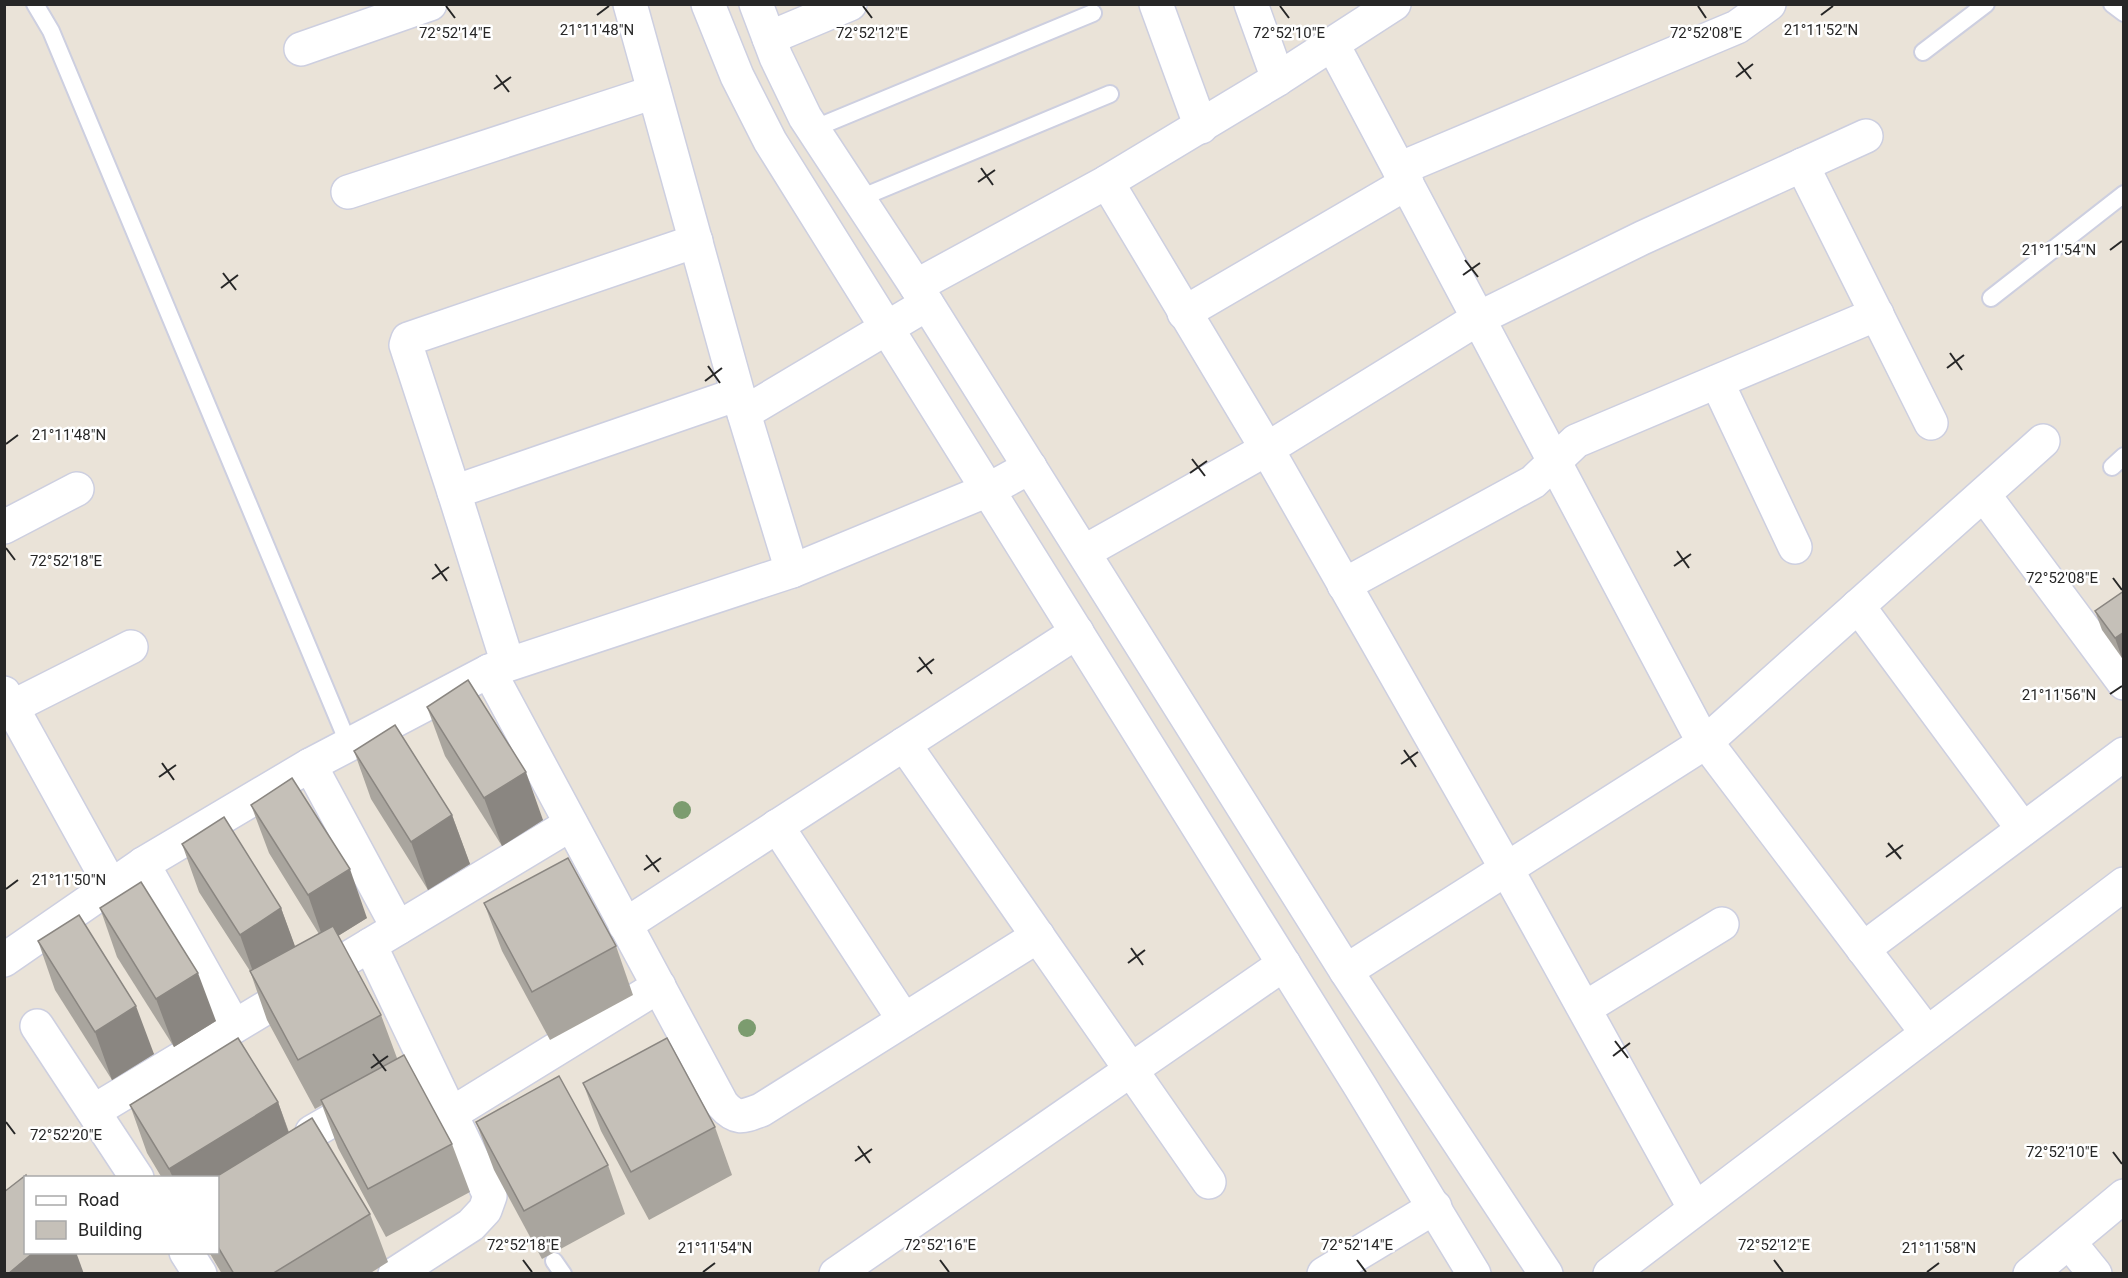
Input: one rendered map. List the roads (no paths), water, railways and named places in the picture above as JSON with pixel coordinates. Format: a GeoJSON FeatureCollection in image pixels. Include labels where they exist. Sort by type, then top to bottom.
{"type":"FeatureCollection","features":[{"type":"Feature","properties":{"kind":"street"},"geometry":{"type":"LineString","coordinates":[[301,49],[430,4]]}},
{"type":"Feature","properties":{"kind":"street"},"geometry":{"type":"LineString","coordinates":[[630,4],[741,403],[792,571]]}},
{"type":"Feature","properties":{"kind":"street"},"geometry":{"type":"LineString","coordinates":[[708,4],[737,76],[770,141],[1360,1086],[1474,1274]]}},
{"type":"Feature","properties":{"kind":"street"},"geometry":{"type":"LineString","coordinates":[[756,4],[776,57],[813,129],[922,295],[1346,971],[1546,1274]]}},
{"type":"Feature","properties":{"kind":"street"},"geometry":{"type":"LineString","coordinates":[[769,38],[850,4]]}},
{"type":"Feature","properties":{"kind":"street"},"geometry":{"type":"LineString","coordinates":[[1156,4],[1201,127]]}},
{"type":"Feature","properties":{"kind":"street"},"geometry":{"type":"LineString","coordinates":[[1251,4],[1278,79]]}},
{"type":"Feature","properties":{"kind":"street"},"geometry":{"type":"LineString","coordinates":[[454,492],[741,403],[887,328],[922,295],[1201,127],[1394,4]]}},
{"type":"Feature","properties":{"kind":"street"},"geometry":{"type":"LineString","coordinates":[[1184,313],[1403,176],[1737,27],[1769,4]]}},
{"type":"Feature","properties":{"kind":"street"},"geometry":{"type":"LineString","coordinates":[[1333,45],[1691,719],[1706,742],[1927,1033]]}},
{"type":"Feature","properties":{"kind":"street"},"geometry":{"type":"LineString","coordinates":[[348,192],[654,92]]}},
{"type":"Feature","properties":{"kind":"street"},"geometry":{"type":"LineString","coordinates":[[1084,552],[1267,449],[1479,318],[1642,238],[1866,136]]}},
{"type":"Feature","properties":{"kind":"street"},"geometry":{"type":"LineString","coordinates":[[1802,165],[1931,423]]}},
{"type":"Feature","properties":{"kind":"street"},"geometry":{"type":"LineString","coordinates":[[1107,182],[1267,449],[1585,1008],[1695,1209]]}},
{"type":"Feature","properties":{"kind":"street"},"geometry":{"type":"LineString","coordinates":[[696,241],[408,339],[406,345],[454,492],[498,668],[571,824],[722,1104],[731,1113],[743,1117],[760,1110],[1038,936]]}},
{"type":"Feature","properties":{"kind":"street"},"geometry":{"type":"LineString","coordinates":[[1344,585],[1533,482],[1576,441],[1877,314]]}},
{"type":"Feature","properties":{"kind":"street"},"geometry":{"type":"LineString","coordinates":[[1717,382],[1795,547]]}},
{"type":"Feature","properties":{"kind":"street"},"geometry":{"type":"LineString","coordinates":[[1346,971],[1706,742],[2043,441]]}},
{"type":"Feature","properties":{"kind":"street"},"geometry":{"type":"LineString","coordinates":[[4,960],[143,864],[310,765],[498,668],[792,571],[988,490],[1030,467]]}},
{"type":"Feature","properties":{"kind":"street"},"geometry":{"type":"LineString","coordinates":[[4,528],[77,489]]}},
{"type":"Feature","properties":{"kind":"street"},"geometry":{"type":"LineString","coordinates":[[1984,495],[2124,682]]}},
{"type":"Feature","properties":{"kind":"street"},"geometry":{"type":"LineString","coordinates":[[1858,606],[2023,829]]}},
{"type":"Feature","properties":{"kind":"street"},"geometry":{"type":"LineString","coordinates":[[625,925],[1077,632]]}},
{"type":"Feature","properties":{"kind":"street"},"geometry":{"type":"LineString","coordinates":[[111,886],[8,700],[131,647]]}},
{"type":"Feature","properties":{"kind":"street"},"geometry":{"type":"LineString","coordinates":[[904,744],[1209,1182]]}},
{"type":"Feature","properties":{"kind":"street"},"geometry":{"type":"LineString","coordinates":[[1863,949],[2124,754]]}},
{"type":"Feature","properties":{"kind":"street"},"geometry":{"type":"LineString","coordinates":[[310,765],[398,928]]}},
{"type":"Feature","properties":{"kind":"street"},"geometry":{"type":"LineString","coordinates":[[94,1112],[571,824]]}},
{"type":"Feature","properties":{"kind":"street"},"geometry":{"type":"LineString","coordinates":[[777,826],[903,1020]]}},
{"type":"Feature","properties":{"kind":"street"},"geometry":{"type":"LineString","coordinates":[[143,864],[234,1026]]}},
{"type":"Feature","properties":{"kind":"street"},"geometry":{"type":"LineString","coordinates":[[1610,1274],[2124,884]]}},
{"type":"Feature","properties":{"kind":"street"},"geometry":{"type":"LineString","coordinates":[[1585,1008],[1722,924]]}},
{"type":"Feature","properties":{"kind":"street"},"geometry":{"type":"LineString","coordinates":[[370,945],[490,1196],[485,1210],[471,1225],[395,1274]]}},
{"type":"Feature","properties":{"kind":"street"},"geometry":{"type":"LineString","coordinates":[[836,1274],[1284,964]]}},
{"type":"Feature","properties":{"kind":"street"},"geometry":{"type":"LineString","coordinates":[[451,1114],[659,986]]}},
{"type":"Feature","properties":{"kind":"street"},"geometry":{"type":"LineString","coordinates":[[38,1026],[136,1176]]}},
{"type":"Feature","properties":{"kind":"street"},"geometry":{"type":"LineString","coordinates":[[1360,1086],[1404,1058]]}},
{"type":"Feature","properties":{"kind":"street"},"geometry":{"type":"LineString","coordinates":[[312,1132],[428,1066]]}},
{"type":"Feature","properties":{"kind":"street"},"geometry":{"type":"LineString","coordinates":[[2030,1274],[2124,1197]]}},
{"type":"Feature","properties":{"kind":"street"},"geometry":{"type":"LineString","coordinates":[[1324,1274],[1435,1207]]}},
{"type":"Feature","properties":{"kind":"street"},"geometry":{"type":"LineString","coordinates":[[2069,1242],[2095,1274]]}},
{"type":"Feature","properties":{"kind":"street"},"geometry":{"type":"LineString","coordinates":[[187,1254],[200,1274]]}},
{"type":"Feature","properties":{"kind":"lane"},"geometry":{"type":"LineString","coordinates":[[34,4],[51,31],[349,745]]}},
{"type":"Feature","properties":{"kind":"lane"},"geometry":{"type":"LineString","coordinates":[[1923,52],[1986,4]]}},
{"type":"Feature","properties":{"kind":"lane"},"geometry":{"type":"LineString","coordinates":[[2112,4],[2124,13]]}},
{"type":"Feature","properties":{"kind":"lane"},"geometry":{"type":"LineString","coordinates":[[813,129],[1093,13]]}},
{"type":"Feature","properties":{"kind":"lane"},"geometry":{"type":"LineString","coordinates":[[858,199],[1110,94]]}},
{"type":"Feature","properties":{"kind":"lane"},"geometry":{"type":"LineString","coordinates":[[1991,298],[2124,194]]}}]}
